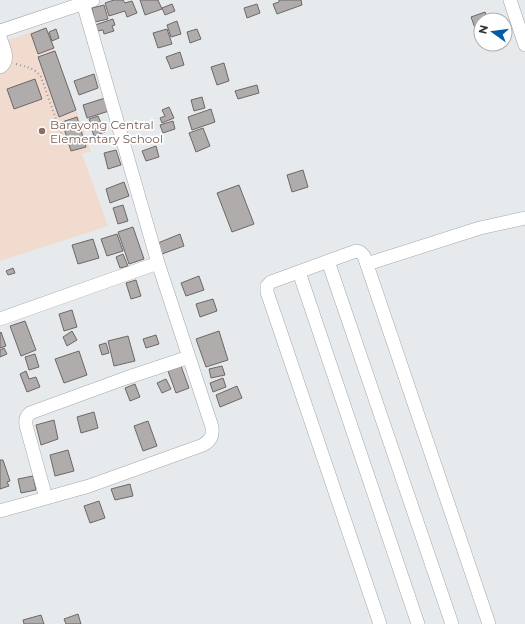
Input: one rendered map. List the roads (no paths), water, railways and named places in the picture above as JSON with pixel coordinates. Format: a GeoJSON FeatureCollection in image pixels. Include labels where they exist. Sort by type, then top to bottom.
{"type":"FeatureCollection","features":[{"type":"Feature","properties":{"kind":"street"},"geometry":{"type":"LineString","coordinates":[[510,0],[525,45]]}},
{"type":"Feature","properties":{"kind":"street"},"geometry":{"type":"LineString","coordinates":[[0,31],[88,2],[158,263],[213,433],[212,438],[203,445],[89,486],[0,511]]}},
{"type":"Feature","properties":{"kind":"street"},"geometry":{"type":"LineString","coordinates":[[0,37],[6,58],[3,65]]}},
{"type":"Feature","properties":{"kind":"street"},"geometry":{"type":"LineString","coordinates":[[367,264],[480,228],[525,218]]}},
{"type":"Feature","properties":{"kind":"street"},"geometry":{"type":"LineString","coordinates":[[380,624],[266,289],[268,284],[356,251],[360,252],[364,256],[367,264],[489,624]]}},
{"type":"Feature","properties":{"kind":"street"},"geometry":{"type":"LineString","coordinates":[[328,261],[452,624]]}},
{"type":"Feature","properties":{"kind":"street"},"geometry":{"type":"LineString","coordinates":[[0,318],[158,263]]}},
{"type":"Feature","properties":{"kind":"street"},"geometry":{"type":"LineString","coordinates":[[299,272],[418,624]]}},
{"type":"Feature","properties":{"kind":"street"},"geometry":{"type":"LineString","coordinates":[[46,498],[26,429],[26,420],[28,415],[126,378],[189,357]]}},
{"type":"Feature","properties":{"kind":"place","name":"Barayong Central Elementary School"},"geometry":{"type":"Point","coordinates":[42,131]}}]}
